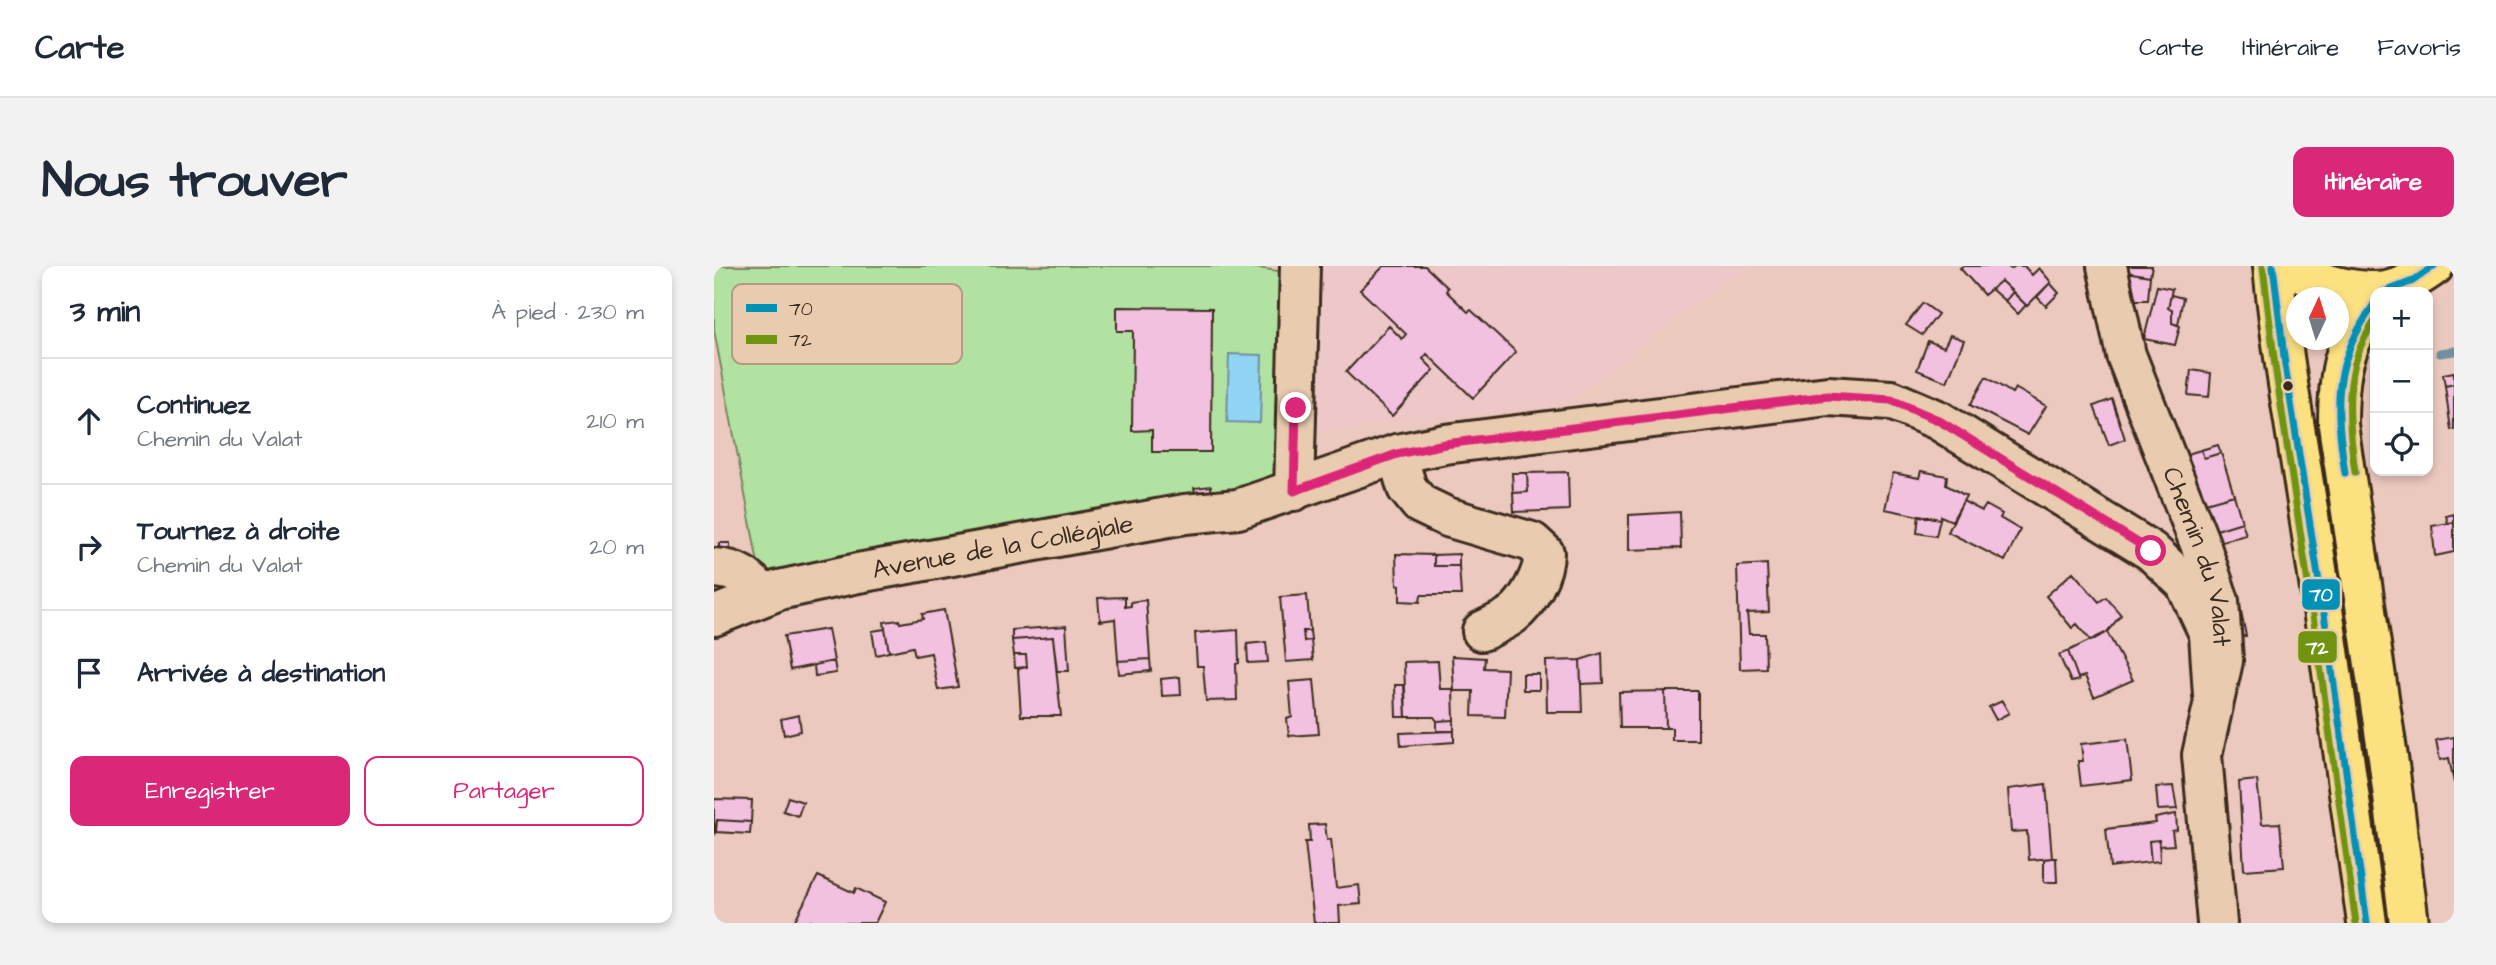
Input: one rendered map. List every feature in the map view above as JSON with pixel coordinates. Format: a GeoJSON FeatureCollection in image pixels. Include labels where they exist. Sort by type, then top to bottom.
{"type":"FeatureCollection","features":[{"type":"Feature","properties":{"kind":"main road"},"geometry":{"type":"LineString","coordinates":[[2273,266],[2278,331],[2290,386],[2367,923]]}},
{"type":"Feature","properties":{"kind":"main road"},"geometry":{"type":"LineString","coordinates":[[2293,266],[2320,281],[2370,293]]}},
{"type":"Feature","properties":{"kind":"main road"},"geometry":{"type":"LineString","coordinates":[[2400,287],[2434,266]]}},
{"type":"Feature","properties":{"kind":"main road"},"geometry":{"type":"LineString","coordinates":[[2370,313],[2346,349],[2338,383],[2337,425],[2388,757],[2409,923]]}},
{"type":"Feature","properties":{"kind":"street"},"geometry":{"type":"LineString","coordinates":[[1294,491],[1300,266]]}},
{"type":"Feature","properties":{"kind":"street","name":"Chemin du Valat"},"geometry":{"type":"LineString","coordinates":[[2107,266],[2126,355],[2200,544],[2219,601],[2222,661],[2213,695]]}},
{"type":"Feature","properties":{"kind":"street","name":"Chemin du Valat"},"geometry":{"type":"LineString","coordinates":[[1294,491],[1397,454],[1445,444],[1828,396],[1891,400],[1938,420],[2151,551],[2185,583],[2209,634],[2213,695]]}},
{"type":"Feature","properties":{"kind":"street"},"geometry":{"type":"LineString","coordinates":[[1397,454],[1407,488],[1420,504],[1447,517],[1532,542],[1544,553],[1544,566],[1536,584],[1512,615],[1482,631]]}},
{"type":"Feature","properties":{"kind":"street","name":"Avenue de la Collégiale"},"geometry":{"type":"LineString","coordinates":[[714,616],[764,595],[858,573],[1185,514],[1238,509],[1294,491]]}},
{"type":"Feature","properties":{"kind":"street"},"geometry":{"type":"LineString","coordinates":[[714,568],[746,575],[764,595]]}},
{"type":"Feature","properties":{"kind":"street"},"geometry":{"type":"LineString","coordinates":[[2213,695],[2202,755],[2217,923]]}},
{"type":"Feature","properties":{"kind":"shaded area"},"geometry":{"type":"Polygon","coordinates":[[[1312,266],[1754,266],[1732,276],[1566,404],[1307,433],[1312,266]]]}},
{"type":"Feature","properties":{"kind":"green space"},"geometry":{"type":"Polygon","coordinates":[[[714,266],[1242,266],[1300,274],[1279,496],[764,595],[714,330],[714,266]]]}},
{"type":"Feature","properties":{"kind":"water"},"geometry":{"type":"Polygon","coordinates":[[[1229,354],[1262,355],[1260,423],[1227,422],[1229,354]]]}},
{"type":"Feature","properties":{"kind":"building"},"geometry":{"type":"Polygon","coordinates":[[[1384,266],[1425,266],[1468,312],[1471,310],[1516,352],[1473,398],[1427,354],[1423,359],[1434,370],[1392,416],[1346,372],[1389,326],[1402,339],[1406,334],[1360,290],[1384,266]]]}},
{"type":"Feature","properties":{"kind":"building"},"geometry":{"type":"Polygon","coordinates":[[[2007,266],[2011,269],[2024,266],[2032,275],[2039,268],[2051,282],[2027,306],[2001,281],[1984,295],[1960,268],[2007,266]]]}},
{"type":"Feature","properties":{"kind":"building"},"geometry":{"type":"Polygon","coordinates":[[[2126,266],[2152,266],[2150,276],[2126,272],[2126,266]]]}},
{"type":"Feature","properties":{"kind":"building"},"geometry":{"type":"Polygon","coordinates":[[[2126,272],[2150,276],[2148,300],[2128,300],[2126,272]]]}},
{"type":"Feature","properties":{"kind":"building"},"geometry":{"type":"Polygon","coordinates":[[[2001,281],[2013,292],[2005,301],[1991,289],[2001,281]]]}},
{"type":"Feature","properties":{"kind":"building"},"geometry":{"type":"Polygon","coordinates":[[[2050,283],[2059,293],[2046,306],[2037,297],[2050,283]]]}},
{"type":"Feature","properties":{"kind":"building"},"geometry":{"type":"Polygon","coordinates":[[[2157,286],[2172,289],[2168,308],[2172,309],[2172,323],[2180,326],[2175,345],[2144,339],[2157,286]]]}},
{"type":"Feature","properties":{"kind":"building"},"geometry":{"type":"Polygon","coordinates":[[[2013,292],[2026,305],[2018,314],[2005,301],[2013,292]]]}},
{"type":"Feature","properties":{"kind":"building"},"geometry":{"type":"Polygon","coordinates":[[[2171,295],[2183,298],[2178,325],[2172,323],[2172,309],[2168,308],[2171,295]]]}},
{"type":"Feature","properties":{"kind":"building"},"geometry":{"type":"Polygon","coordinates":[[[1923,303],[1938,314],[1922,335],[1906,325],[1923,303]]]}},
{"type":"Feature","properties":{"kind":"building"},"geometry":{"type":"Polygon","coordinates":[[[1117,307],[1212,308],[1211,452],[1152,452],[1152,430],[1132,431],[1133,331],[1117,331],[1117,307]]]}},
{"type":"Feature","properties":{"kind":"building"},"geometry":{"type":"Polygon","coordinates":[[[1950,335],[1964,340],[1947,382],[1917,370],[1928,341],[1944,347],[1950,335]]]}},
{"type":"Feature","properties":{"kind":"building"},"geometry":{"type":"Polygon","coordinates":[[[2191,370],[2211,373],[2209,397],[2188,395],[2191,370]]]}},
{"type":"Feature","properties":{"kind":"building"},"geometry":{"type":"Polygon","coordinates":[[[2454,372],[2454,384],[2445,386],[2443,374],[2454,372]]]}},
{"type":"Feature","properties":{"kind":"building"},"geometry":{"type":"Polygon","coordinates":[[[1986,377],[2012,393],[2015,388],[2046,406],[2028,435],[1970,405],[1986,377]]]}},
{"type":"Feature","properties":{"kind":"building"},"geometry":{"type":"Polygon","coordinates":[[[2454,384],[2454,429],[2451,430],[2445,386],[2454,384]]]}},
{"type":"Feature","properties":{"kind":"building"},"geometry":{"type":"Polygon","coordinates":[[[2112,399],[2125,439],[2109,445],[2094,406],[2112,399]]]}},
{"type":"Feature","properties":{"kind":"building"},"geometry":{"type":"Polygon","coordinates":[[[2218,445],[2221,453],[2204,458],[2201,450],[2218,445]]]}},
{"type":"Feature","properties":{"kind":"building"},"geometry":{"type":"Polygon","coordinates":[[[2201,450],[2204,458],[2221,453],[2234,495],[2202,504],[2187,454],[2201,450]]]}},
{"type":"Feature","properties":{"kind":"building"},"geometry":{"type":"Polygon","coordinates":[[[1921,471],[1947,476],[1946,485],[1966,496],[1952,521],[1941,516],[1940,519],[1885,509],[1893,473],[1919,478],[1921,471]]]}},
{"type":"Feature","properties":{"kind":"building"},"geometry":{"type":"Polygon","coordinates":[[[1568,472],[1569,510],[1514,512],[1513,493],[1528,492],[1527,473],[1568,472]]]}},
{"type":"Feature","properties":{"kind":"building"},"geometry":{"type":"Polygon","coordinates":[[[1512,473],[1527,473],[1528,492],[1513,493],[1512,473]]]}},
{"type":"Feature","properties":{"kind":"building"},"geometry":{"type":"Polygon","coordinates":[[[1211,486],[1212,496],[1196,498],[1194,488],[1211,486]]]}},
{"type":"Feature","properties":{"kind":"building"},"geometry":{"type":"Polygon","coordinates":[[[2234,495],[2242,522],[2210,532],[2202,504],[2234,495]]]}},
{"type":"Feature","properties":{"kind":"building"},"geometry":{"type":"Polygon","coordinates":[[[1963,501],[1982,511],[1986,505],[2002,514],[2000,518],[2020,530],[2005,561],[1948,532],[1963,501]]]}},
{"type":"Feature","properties":{"kind":"building"},"geometry":{"type":"Polygon","coordinates":[[[1680,512],[1681,548],[1629,550],[1629,515],[1680,512]]]}},
{"type":"Feature","properties":{"kind":"building"},"geometry":{"type":"Polygon","coordinates":[[[2454,514],[2454,522],[2448,523],[2446,516],[2454,514]]]}},
{"type":"Feature","properties":{"kind":"building"},"geometry":{"type":"Polygon","coordinates":[[[1919,515],[1940,519],[1936,536],[1917,533],[1919,515]]]}},
{"type":"Feature","properties":{"kind":"building"},"geometry":{"type":"Polygon","coordinates":[[[2242,522],[2246,535],[2214,543],[2210,532],[2242,522]]]}},
{"type":"Feature","properties":{"kind":"building"},"geometry":{"type":"Polygon","coordinates":[[[2454,522],[2454,552],[2435,556],[2432,526],[2454,522]]]}},
{"type":"Feature","properties":{"kind":"building"},"geometry":{"type":"Polygon","coordinates":[[[719,543],[730,543],[730,557],[714,556],[714,547],[719,549],[719,543]]]}},
{"type":"Feature","properties":{"kind":"building"},"geometry":{"type":"Polygon","coordinates":[[[1396,554],[1434,555],[1434,566],[1459,566],[1461,595],[1421,595],[1420,602],[1400,601],[1396,554]]]}},
{"type":"Feature","properties":{"kind":"building"},"geometry":{"type":"Polygon","coordinates":[[[1459,554],[1459,566],[1434,566],[1434,555],[1459,554]]]}},
{"type":"Feature","properties":{"kind":"building"},"geometry":{"type":"Polygon","coordinates":[[[1767,564],[1769,612],[1747,613],[1749,634],[1765,634],[1766,668],[1740,669],[1737,566],[1767,564]]]}},
{"type":"Feature","properties":{"kind":"building"},"geometry":{"type":"Polygon","coordinates":[[[2073,572],[2099,602],[2106,597],[2121,615],[2107,632],[2091,641],[2077,624],[2072,628],[2046,596],[2073,572]]]}},
{"type":"Feature","properties":{"kind":"building"},"geometry":{"type":"Polygon","coordinates":[[[1307,595],[1310,631],[1303,631],[1304,641],[1311,640],[1313,660],[1286,662],[1280,597],[1307,595]]]}},
{"type":"Feature","properties":{"kind":"building"},"geometry":{"type":"Polygon","coordinates":[[[2238,596],[2246,636],[2230,638],[2233,598],[2238,596]]]}},
{"type":"Feature","properties":{"kind":"building"},"geometry":{"type":"Polygon","coordinates":[[[1125,597],[1125,607],[1131,606],[1131,602],[1146,600],[1150,659],[1118,661],[1115,619],[1100,621],[1098,598],[1125,597]]]}},
{"type":"Feature","properties":{"kind":"building"},"geometry":{"type":"Polygon","coordinates":[[[944,610],[958,687],[938,690],[931,653],[915,656],[913,647],[889,652],[884,622],[899,620],[900,623],[923,619],[922,614],[944,610]]]}},
{"type":"Feature","properties":{"kind":"building"},"geometry":{"type":"Polygon","coordinates":[[[1066,626],[1069,671],[1057,671],[1053,637],[1012,640],[1012,630],[1066,626]]]}},
{"type":"Feature","properties":{"kind":"building"},"geometry":{"type":"Polygon","coordinates":[[[828,629],[834,661],[790,670],[784,636],[828,629]]]}},
{"type":"Feature","properties":{"kind":"building"},"geometry":{"type":"Polygon","coordinates":[[[885,629],[889,652],[876,655],[872,631],[885,629]]]}},
{"type":"Feature","properties":{"kind":"building"},"geometry":{"type":"Polygon","coordinates":[[[1238,630],[1237,700],[1206,701],[1203,666],[1197,666],[1195,633],[1238,630]]]}},
{"type":"Feature","properties":{"kind":"building"},"geometry":{"type":"Polygon","coordinates":[[[1303,631],[1310,631],[1311,640],[1304,641],[1303,631]]]}},
{"type":"Feature","properties":{"kind":"building"},"geometry":{"type":"Polygon","coordinates":[[[2107,632],[2133,680],[2094,697],[2085,676],[2078,678],[2068,651],[2107,632]]]}},
{"type":"Feature","properties":{"kind":"building"},"geometry":{"type":"Polygon","coordinates":[[[1053,637],[1061,716],[1021,716],[1018,669],[1027,667],[1026,655],[1014,655],[1012,640],[1053,637]]]}},
{"type":"Feature","properties":{"kind":"building"},"geometry":{"type":"Polygon","coordinates":[[[1266,642],[1268,662],[1248,663],[1247,644],[1266,642]]]}},
{"type":"Feature","properties":{"kind":"building"},"geometry":{"type":"Polygon","coordinates":[[[2068,651],[2079,680],[2071,682],[2059,655],[2068,651]]]}},
{"type":"Feature","properties":{"kind":"building"},"geometry":{"type":"Polygon","coordinates":[[[1602,653],[1603,683],[1581,684],[1580,660],[1602,653]]]}},
{"type":"Feature","properties":{"kind":"building"},"geometry":{"type":"Polygon","coordinates":[[[1014,655],[1026,655],[1027,667],[1015,668],[1014,655]]]}},
{"type":"Feature","properties":{"kind":"building"},"geometry":{"type":"Polygon","coordinates":[[[1452,656],[1485,658],[1484,668],[1507,669],[1505,717],[1472,716],[1473,691],[1454,691],[1452,656]]]}},
{"type":"Feature","properties":{"kind":"building"},"geometry":{"type":"Polygon","coordinates":[[[1150,659],[1151,671],[1119,674],[1118,661],[1150,659]]]}},
{"type":"Feature","properties":{"kind":"building"},"geometry":{"type":"Polygon","coordinates":[[[1580,660],[1582,712],[1547,712],[1546,661],[1580,660]]]}},
{"type":"Feature","properties":{"kind":"building"},"geometry":{"type":"Polygon","coordinates":[[[834,661],[836,673],[815,676],[814,665],[834,661]]]}},
{"type":"Feature","properties":{"kind":"building"},"geometry":{"type":"Polygon","coordinates":[[[1438,661],[1440,689],[1453,689],[1454,720],[1406,717],[1404,662],[1438,661]]]}},
{"type":"Feature","properties":{"kind":"building"},"geometry":{"type":"Polygon","coordinates":[[[1523,674],[1539,674],[1539,690],[1523,690],[1523,674]]]}},
{"type":"Feature","properties":{"kind":"building"},"geometry":{"type":"Polygon","coordinates":[[[1180,677],[1181,695],[1162,696],[1161,679],[1180,677]]]}},
{"type":"Feature","properties":{"kind":"building"},"geometry":{"type":"Polygon","coordinates":[[[1314,680],[1319,734],[1289,736],[1287,719],[1292,717],[1289,682],[1314,680]]]}},
{"type":"Feature","properties":{"kind":"building"},"geometry":{"type":"Polygon","coordinates":[[[1395,685],[1404,685],[1406,717],[1396,717],[1395,685]]]}},
{"type":"Feature","properties":{"kind":"building"},"geometry":{"type":"Polygon","coordinates":[[[1665,691],[1666,728],[1620,728],[1619,692],[1665,691]]]}},
{"type":"Feature","properties":{"kind":"building"},"geometry":{"type":"Polygon","coordinates":[[[1665,691],[1698,691],[1698,740],[1672,740],[1672,728],[1666,728],[1665,691]]]}},
{"type":"Feature","properties":{"kind":"building"},"geometry":{"type":"Polygon","coordinates":[[[2002,701],[2009,713],[1996,720],[1989,707],[2002,701]]]}},
{"type":"Feature","properties":{"kind":"building"},"geometry":{"type":"Polygon","coordinates":[[[799,715],[801,731],[784,735],[781,719],[799,715]]]}},
{"type":"Feature","properties":{"kind":"building"},"geometry":{"type":"Polygon","coordinates":[[[1454,720],[1454,731],[1437,731],[1437,721],[1454,720]]]}},
{"type":"Feature","properties":{"kind":"building"},"geometry":{"type":"Polygon","coordinates":[[[1454,731],[1454,742],[1401,746],[1400,733],[1454,731]]]}},
{"type":"Feature","properties":{"kind":"building"},"geometry":{"type":"Polygon","coordinates":[[[2454,737],[2454,783],[2449,758],[2440,760],[2436,740],[2454,737]]]}},
{"type":"Feature","properties":{"kind":"building"},"geometry":{"type":"Polygon","coordinates":[[[2127,739],[2132,780],[2081,786],[2078,761],[2083,761],[2081,744],[2127,739]]]}},
{"type":"Feature","properties":{"kind":"building"},"geometry":{"type":"Polygon","coordinates":[[[2257,780],[2262,824],[2280,823],[2284,867],[2244,870],[2239,782],[2257,780]]]}},
{"type":"Feature","properties":{"kind":"building"},"geometry":{"type":"Polygon","coordinates":[[[2046,784],[2052,858],[2029,860],[2027,831],[2011,832],[2008,789],[2046,784]]]}},
{"type":"Feature","properties":{"kind":"building"},"geometry":{"type":"Polygon","coordinates":[[[2173,786],[2177,809],[2158,810],[2156,787],[2173,786]]]}},
{"type":"Feature","properties":{"kind":"building"},"geometry":{"type":"Polygon","coordinates":[[[788,797],[803,802],[798,816],[783,811],[788,797]]]}},
{"type":"Feature","properties":{"kind":"building"},"geometry":{"type":"Polygon","coordinates":[[[714,799],[752,800],[751,822],[717,820],[714,836],[714,799]]]}},
{"type":"Feature","properties":{"kind":"building"},"geometry":{"type":"Polygon","coordinates":[[[2176,814],[2177,830],[2172,831],[2174,845],[2159,846],[2159,840],[2149,841],[2151,862],[2110,867],[2106,829],[2156,823],[2155,818],[2176,814]]]}},
{"type":"Feature","properties":{"kind":"building"},"geometry":{"type":"Polygon","coordinates":[[[717,820],[751,822],[750,834],[716,832],[717,820]]]}},
{"type":"Feature","properties":{"kind":"building"},"geometry":{"type":"Polygon","coordinates":[[[1325,824],[1327,840],[1331,839],[1336,888],[1359,885],[1361,904],[1339,906],[1340,923],[1314,923],[1305,842],[1310,842],[1309,825],[1325,824]]]}},
{"type":"Feature","properties":{"kind":"building"},"geometry":{"type":"Polygon","coordinates":[[[2159,840],[2160,861],[2151,862],[2149,841],[2159,840]]]}},
{"type":"Feature","properties":{"kind":"building"},"geometry":{"type":"Polygon","coordinates":[[[2056,858],[2057,882],[2044,882],[2044,859],[2056,858]]]}},
{"type":"Feature","properties":{"kind":"building"},"geometry":{"type":"Polygon","coordinates":[[[818,876],[854,893],[856,888],[885,902],[875,923],[800,923],[795,920],[818,876]]]}},
{"type":"Feature","properties":{"kind":"waterway"},"geometry":{"type":"LineString","coordinates":[[2440,353],[2454,351]]}},
{"type":"Feature","properties":{"kind":"transit line","name":"70"},"geometry":{"type":"LineString","coordinates":[[2273,266],[2285,365],[2326,627],[2367,923]]}},
{"type":"Feature","properties":{"kind":"transit line","name":"70"},"geometry":{"type":"LineString","coordinates":[[2397,287],[2413,281],[2434,266]]}},
{"type":"Feature","properties":{"kind":"transit line","name":"72"},"geometry":{"type":"LineString","coordinates":[[2263,267],[2356,923]]}},
{"type":"Feature","properties":{"kind":"transit line","name":"70"},"geometry":{"type":"LineString","coordinates":[[2345,473],[2339,425],[2340,384],[2351,345],[2370,311]]}},
{"type":"Feature","properties":{"kind":"transit line","name":"72"},"geometry":{"type":"LineString","coordinates":[[2355,472],[2350,394],[2357,356],[2370,329]]}},
{"type":"Feature","properties":{"kind":"route"},"geometry":{"type":"LineString","coordinates":[[1296,408],[1294,491],[1397,454],[1445,444],[1828,396],[1891,400],[1938,420],[2151,551]]}}]}
